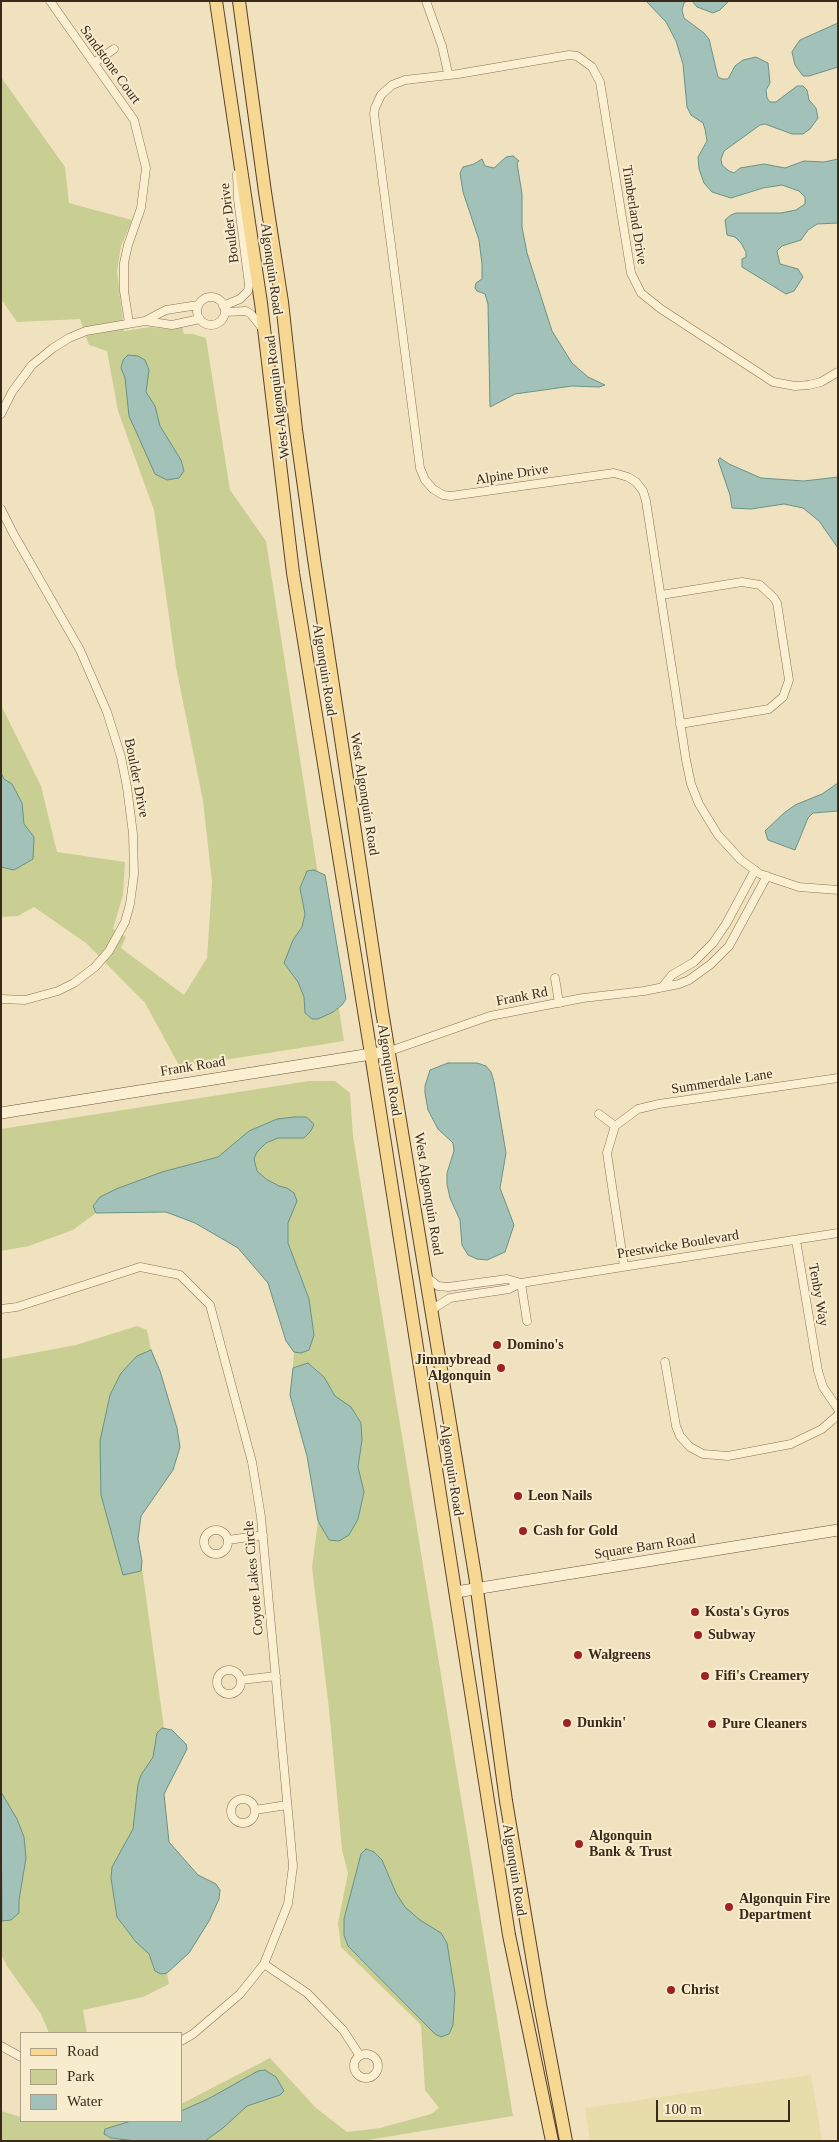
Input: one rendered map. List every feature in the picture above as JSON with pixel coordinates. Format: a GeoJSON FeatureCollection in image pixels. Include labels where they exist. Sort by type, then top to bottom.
{"type":"FeatureCollection","features":[{"type":"Feature","properties":{"kind":"main road","name":"West Algonquin Road"},"geometry":{"type":"LineString","coordinates":[[239,1],[282,302],[296,430],[314,559],[476,1589]]}},
{"type":"Feature","properties":{"kind":"main road","name":"Algonquin Road"},"geometry":{"type":"LineString","coordinates":[[218,2],[264,329],[293,573],[371,1054],[509,1935],[552,2141]]}},
{"type":"Feature","properties":{"kind":"main road","name":"Algonquin Road"},"geometry":{"type":"LineString","coordinates":[[476,1589],[506,1801],[540,2004],[566,2141]]}},
{"type":"Feature","properties":{"kind":"street","name":"Sandstone Court"},"geometry":{"type":"LineString","coordinates":[[50,1],[134,120],[146,168],[141,208],[124,263],[124,286],[129,323]]}},
{"type":"Feature","properties":{"kind":"street"},"geometry":{"type":"LineString","coordinates":[[426,1],[442,46],[447,74]]}},
{"type":"Feature","properties":{"kind":"street"},"geometry":{"type":"LineString","coordinates":[[94,63],[114,49]]}},
{"type":"Feature","properties":{"kind":"street","name":"Timberland Drive"},"geometry":{"type":"LineString","coordinates":[[447,74],[458,74],[570,54],[584,60],[592,67],[600,82],[631,272],[641,293],[650,301],[772,382],[795,386],[809,384],[821,382],[838,372]]}},
{"type":"Feature","properties":{"kind":"street","name":"Alpine Drive"},"geometry":{"type":"LineString","coordinates":[[447,74],[405,80],[392,84],[381,95],[374,114],[420,468],[425,480],[433,489],[443,495],[451,496],[608,474],[621,474],[631,478],[640,487],[645,496],[680,724],[689,775],[699,804],[718,835],[741,860],[754,870],[799,887],[838,890]]}},
{"type":"Feature","properties":{"kind":"street","name":"Boulder Drive"},"geometry":{"type":"LineString","coordinates":[[1,414],[3,403],[22,377],[42,356],[53,348],[86,331],[145,321],[172,325],[200,320],[206,324],[216,324],[222,319],[224,309],[240,299],[248,291],[250,285],[237,183],[239,152]]}},
{"type":"Feature","properties":{"kind":"street","name":"Boulder Drive"},"geometry":{"type":"LineString","coordinates":[[145,321],[166,310],[198,305],[205,299],[213,297],[224,309],[246,311],[264,329]]}},
{"type":"Feature","properties":{"kind":"street"},"geometry":{"type":"LineString","coordinates":[[198,305],[200,320]]}},
{"type":"Feature","properties":{"kind":"street","name":"Boulder Drive"},"geometry":{"type":"LineString","coordinates":[[1,509],[80,650],[107,712],[117,742],[127,787],[133,834],[134,874],[130,904],[125,922],[109,951],[95,967],[74,983],[58,991],[25,1000],[1,999]]}},
{"type":"Feature","properties":{"kind":"street"},"geometry":{"type":"LineString","coordinates":[[661,595],[742,582],[760,585],[777,603],[789,680],[783,697],[769,709],[680,724]]}},
{"type":"Feature","properties":{"kind":"street","name":"Frank Rd"},"geometry":{"type":"LineString","coordinates":[[663,986],[672,976],[694,962],[713,943],[726,924],[754,870]]}},
{"type":"Feature","properties":{"kind":"street","name":"Frank Rd"},"geometry":{"type":"LineString","coordinates":[[390,1051],[490,1016],[559,1003],[644,991],[679,984],[689,980],[701,973],[735,938],[767,876]]}},
{"type":"Feature","properties":{"kind":"street"},"geometry":{"type":"LineString","coordinates":[[555,978],[559,1003]]}},
{"type":"Feature","properties":{"kind":"street","name":"Frank Road"},"geometry":{"type":"LineString","coordinates":[[1,1113],[390,1051]]}},
{"type":"Feature","properties":{"kind":"street","name":"Summerdale Lane"},"geometry":{"type":"LineString","coordinates":[[615,1126],[638,1109],[659,1104],[838,1078]]}},
{"type":"Feature","properties":{"kind":"street"},"geometry":{"type":"LineString","coordinates":[[598,1114],[615,1126],[607,1153],[624,1266]]}},
{"type":"Feature","properties":{"kind":"street","name":"Prestwicke Boulevard"},"geometry":{"type":"LineString","coordinates":[[431,1310],[450,1298],[509,1289],[521,1283],[838,1233]]}},
{"type":"Feature","properties":{"kind":"street","name":"Tenby Way"},"geometry":{"type":"LineString","coordinates":[[796,1240],[818,1370],[823,1387],[838,1409]]}},
{"type":"Feature","properties":{"kind":"street","name":"Coyote Lakes Circle"},"geometry":{"type":"LineString","coordinates":[[1,1309],[17,1307],[140,1267],[180,1275],[210,1305],[252,1462],[263,1535],[293,1866],[288,1904],[264,1964],[240,1994],[193,2034],[182,2040]]}},
{"type":"Feature","properties":{"kind":"street","name":"Prestwicke Boulevard"},"geometry":{"type":"LineString","coordinates":[[425,1272],[429,1281],[438,1286],[448,1287],[507,1279],[521,1283]]}},
{"type":"Feature","properties":{"kind":"street"},"geometry":{"type":"LineString","coordinates":[[521,1283],[527,1321]]}},
{"type":"Feature","properties":{"kind":"street"},"geometry":{"type":"LineString","coordinates":[[665,1362],[676,1426],[680,1436],[690,1447],[703,1454],[728,1456],[791,1444],[822,1429],[838,1415]]}},
{"type":"Feature","properties":{"kind":"street","name":"Square Barn Road"},"geometry":{"type":"LineString","coordinates":[[456,1592],[838,1530]]}},
{"type":"Feature","properties":{"kind":"street"},"geometry":{"type":"LineString","coordinates":[[228,1540],[263,1535]]}},
{"type":"Feature","properties":{"kind":"street"},"geometry":{"type":"LineString","coordinates":[[241,1680],[276,1676]]}},
{"type":"Feature","properties":{"kind":"street"},"geometry":{"type":"LineString","coordinates":[[255,1810],[287,1805]]}},
{"type":"Feature","properties":{"kind":"street"},"geometry":{"type":"LineString","coordinates":[[264,1964],[307,1993],[343,2030],[360,2056]]}},
{"type":"Feature","properties":{"kind":"street"},"geometry":{"type":"LineString","coordinates":[[1,2046],[20,2057]]}},
{"type":"Feature","properties":{"kind":"shaded area"},"geometry":{"type":"Polygon","coordinates":[[[811,2075],[822,2141],[590,2141],[585,2108],[811,2075]]]}},
{"type":"Feature","properties":{"kind":"green space"},"geometry":{"type":"Polygon","coordinates":[[[1,77],[65,167],[69,203],[132,220],[121,246],[117,271],[124,331],[150,327],[166,329],[182,327],[184,334],[193,334],[206,338],[230,490],[266,541],[344,1041],[180,1067],[145,1003],[86,943],[34,907],[18,916],[1,917],[1,705],[41,786],[57,852],[125,862],[123,895],[113,929],[126,937],[121,948],[184,995],[207,958],[212,882],[203,801],[176,667],[154,510],[118,411],[107,351],[89,345],[80,319],[17,322],[1,299],[1,77]]]}},
{"type":"Feature","properties":{"kind":"green space"},"geometry":{"type":"Polygon","coordinates":[[[309,1081],[335,1081],[350,1093],[353,1136],[513,2116],[362,2141],[1,2141],[1,2111],[20,2117],[20,2122],[182,2122],[182,2103],[270,2058],[316,2108],[347,2132],[380,2128],[431,2114],[439,2108],[425,2090],[421,2025],[341,1947],[338,1923],[348,1873],[342,1850],[329,1709],[312,1567],[318,1521],[307,1456],[290,1395],[294,1353],[286,1341],[268,1283],[238,1248],[195,1223],[166,1212],[96,1213],[73,1230],[29,1246],[1,1251],[1,1129],[309,1081]]]}},
{"type":"Feature","properties":{"kind":"green space"},"geometry":{"type":"Polygon","coordinates":[[[137,1326],[147,1330],[151,1350],[160,1371],[177,1428],[180,1447],[173,1470],[141,1516],[138,1539],[164,1728],[172,1730],[186,1744],[187,1749],[164,1794],[169,1842],[198,1875],[216,1884],[220,1890],[219,1899],[197,1941],[189,1953],[167,1973],[169,1984],[143,1997],[83,2010],[87,2032],[49,2032],[41,2014],[7,1966],[1,1954],[1,1359],[76,1345],[137,1326]]]}},
{"type":"Feature","properties":{"kind":"water"},"geometry":{"type":"Polygon","coordinates":[[[646,1],[687,1],[684,3],[682,10],[684,18],[709,39],[718,77],[728,79],[735,66],[743,60],[756,57],[768,63],[770,83],[766,90],[767,98],[770,102],[776,102],[797,86],[803,86],[807,90],[809,100],[816,108],[818,118],[810,129],[803,134],[792,134],[765,124],[760,125],[724,151],[721,159],[722,165],[734,173],[740,168],[764,164],[785,168],[804,161],[824,162],[838,159],[838,223],[817,224],[808,230],[801,240],[782,246],[777,251],[780,264],[798,269],[803,277],[794,291],[786,294],[742,267],[742,259],[746,257],[746,252],[735,237],[727,235],[725,220],[736,213],[781,213],[796,210],[805,204],[805,197],[799,191],[782,185],[763,188],[731,198],[712,192],[704,183],[699,169],[698,157],[707,141],[705,129],[703,123],[691,115],[687,107],[683,64],[676,41],[666,22],[646,1]]]}},
{"type":"Feature","properties":{"kind":"water"},"geometry":{"type":"Polygon","coordinates":[[[692,1],[729,1],[720,10],[713,13],[697,7],[692,1]]]}},
{"type":"Feature","properties":{"kind":"water"},"geometry":{"type":"Polygon","coordinates":[[[838,23],[838,67],[803,76],[795,65],[792,52],[795,47],[800,40],[838,23]]]}},
{"type":"Feature","properties":{"kind":"water"},"geometry":{"type":"Polygon","coordinates":[[[513,156],[519,161],[517,163],[522,194],[522,227],[527,253],[552,331],[572,363],[588,377],[605,385],[599,387],[572,386],[515,394],[490,407],[488,304],[485,294],[477,291],[475,288],[476,283],[482,279],[479,240],[463,192],[460,173],[463,167],[474,164],[482,159],[485,166],[494,168],[506,157],[513,156]]]}},
{"type":"Feature","properties":{"kind":"water"},"geometry":{"type":"Polygon","coordinates":[[[128,355],[138,356],[145,360],[149,370],[146,392],[155,406],[160,426],[181,460],[184,471],[179,478],[167,480],[155,474],[129,416],[125,378],[121,368],[123,360],[128,355]]]}},
{"type":"Feature","properties":{"kind":"water"},"geometry":{"type":"Polygon","coordinates":[[[720,458],[761,478],[804,481],[838,477],[838,548],[819,521],[803,508],[784,504],[751,509],[732,508],[730,495],[718,460],[720,458]]]}},
{"type":"Feature","properties":{"kind":"water"},"geometry":{"type":"Polygon","coordinates":[[[1,773],[4,779],[12,784],[22,803],[24,824],[34,837],[33,859],[14,870],[1,867],[1,773]]]}},
{"type":"Feature","properties":{"kind":"water"},"geometry":{"type":"Polygon","coordinates":[[[838,783],[838,811],[813,813],[808,818],[795,850],[768,840],[765,831],[784,813],[795,805],[822,794],[838,783]]]}},
{"type":"Feature","properties":{"kind":"water"},"geometry":{"type":"Polygon","coordinates":[[[314,870],[325,875],[346,999],[333,1012],[318,1019],[312,1019],[305,1013],[304,997],[298,982],[284,963],[293,940],[302,927],[305,914],[300,888],[307,871],[314,870]]]}},
{"type":"Feature","properties":{"kind":"water"},"geometry":{"type":"Polygon","coordinates":[[[448,1063],[477,1063],[486,1066],[491,1072],[494,1082],[506,1153],[500,1188],[514,1225],[505,1252],[487,1260],[477,1259],[468,1255],[462,1245],[460,1220],[450,1198],[447,1184],[447,1173],[454,1151],[453,1143],[438,1129],[428,1110],[425,1086],[430,1070],[448,1063]]]}},
{"type":"Feature","properties":{"kind":"water"},"geometry":{"type":"Polygon","coordinates":[[[306,1117],[311,1121],[314,1125],[310,1132],[304,1138],[278,1138],[266,1143],[257,1152],[254,1159],[257,1171],[266,1179],[294,1193],[297,1201],[288,1223],[288,1243],[309,1299],[314,1335],[309,1350],[301,1353],[294,1352],[286,1341],[268,1283],[238,1248],[195,1223],[166,1212],[96,1213],[93,1206],[100,1197],[116,1189],[162,1172],[218,1157],[249,1131],[277,1119],[306,1117]]]}},
{"type":"Feature","properties":{"kind":"water"},"geometry":{"type":"Polygon","coordinates":[[[151,1350],[160,1371],[177,1428],[180,1447],[173,1470],[141,1516],[138,1539],[142,1561],[141,1571],[123,1575],[101,1495],[100,1441],[110,1395],[121,1373],[137,1356],[151,1350]]]}},
{"type":"Feature","properties":{"kind":"water"},"geometry":{"type":"Polygon","coordinates":[[[308,1363],[324,1377],[335,1396],[351,1407],[361,1423],[362,1440],[358,1467],[364,1492],[358,1519],[349,1535],[339,1541],[329,1540],[318,1521],[307,1456],[290,1395],[293,1368],[308,1363]]]}},
{"type":"Feature","properties":{"kind":"water"},"geometry":{"type":"Polygon","coordinates":[[[162,1728],[172,1730],[186,1744],[187,1749],[164,1794],[169,1842],[198,1875],[216,1884],[220,1890],[219,1899],[209,1921],[189,1953],[167,1973],[161,1974],[155,1971],[149,1954],[136,1942],[117,1917],[111,1878],[112,1867],[133,1829],[138,1784],[141,1775],[153,1757],[157,1733],[162,1728]]]}},
{"type":"Feature","properties":{"kind":"water"},"geometry":{"type":"Polygon","coordinates":[[[1,1792],[17,1819],[24,1837],[26,1858],[19,1900],[19,1913],[11,1920],[2,1921],[1,1792]]]}},
{"type":"Feature","properties":{"kind":"water"},"geometry":{"type":"Polygon","coordinates":[[[366,1849],[374,1852],[382,1860],[396,1893],[405,1907],[420,1920],[441,1933],[447,1943],[455,1993],[453,2025],[449,2034],[441,2037],[435,2034],[348,1946],[344,1935],[344,1919],[361,1854],[366,1849]]]}},
{"type":"Feature","properties":{"kind":"water"},"geometry":{"type":"Polygon","coordinates":[[[265,2070],[276,2077],[284,2091],[280,2095],[247,2106],[223,2128],[205,2141],[136,2141],[111,2138],[104,2134],[105,2129],[128,2122],[182,2122],[182,2111],[208,2099],[258,2071],[265,2070]]]}},
{"type":"Feature","properties":{"kind":"place","name":"Domino's"},"geometry":{"type":"Point","coordinates":[497,1345]}},
{"type":"Feature","properties":{"kind":"place","name":"Jimmybread Algonquin"},"geometry":{"type":"Point","coordinates":[501,1368]}},
{"type":"Feature","properties":{"kind":"place","name":"Leon Nails"},"geometry":{"type":"Point","coordinates":[518,1496]}},
{"type":"Feature","properties":{"kind":"place","name":"Cash for Gold"},"geometry":{"type":"Point","coordinates":[523,1531]}},
{"type":"Feature","properties":{"kind":"place","name":"Kosta's Gyros"},"geometry":{"type":"Point","coordinates":[695,1612]}},
{"type":"Feature","properties":{"kind":"place","name":"Subway"},"geometry":{"type":"Point","coordinates":[698,1635]}},
{"type":"Feature","properties":{"kind":"place","name":"Walgreens"},"geometry":{"type":"Point","coordinates":[578,1655]}},
{"type":"Feature","properties":{"kind":"place","name":"Fifi's Creamery"},"geometry":{"type":"Point","coordinates":[705,1676]}},
{"type":"Feature","properties":{"kind":"place","name":"Dunkin'"},"geometry":{"type":"Point","coordinates":[567,1723]}},
{"type":"Feature","properties":{"kind":"place","name":"Pure Cleaners"},"geometry":{"type":"Point","coordinates":[712,1724]}},
{"type":"Feature","properties":{"kind":"place","name":"Algonquin Bank & Trust"},"geometry":{"type":"Point","coordinates":[579,1844]}},
{"type":"Feature","properties":{"kind":"place","name":"Algonquin Fire Department"},"geometry":{"type":"Point","coordinates":[729,1907]}},
{"type":"Feature","properties":{"kind":"place","name":"Christ"},"geometry":{"type":"Point","coordinates":[671,1990]}}]}
